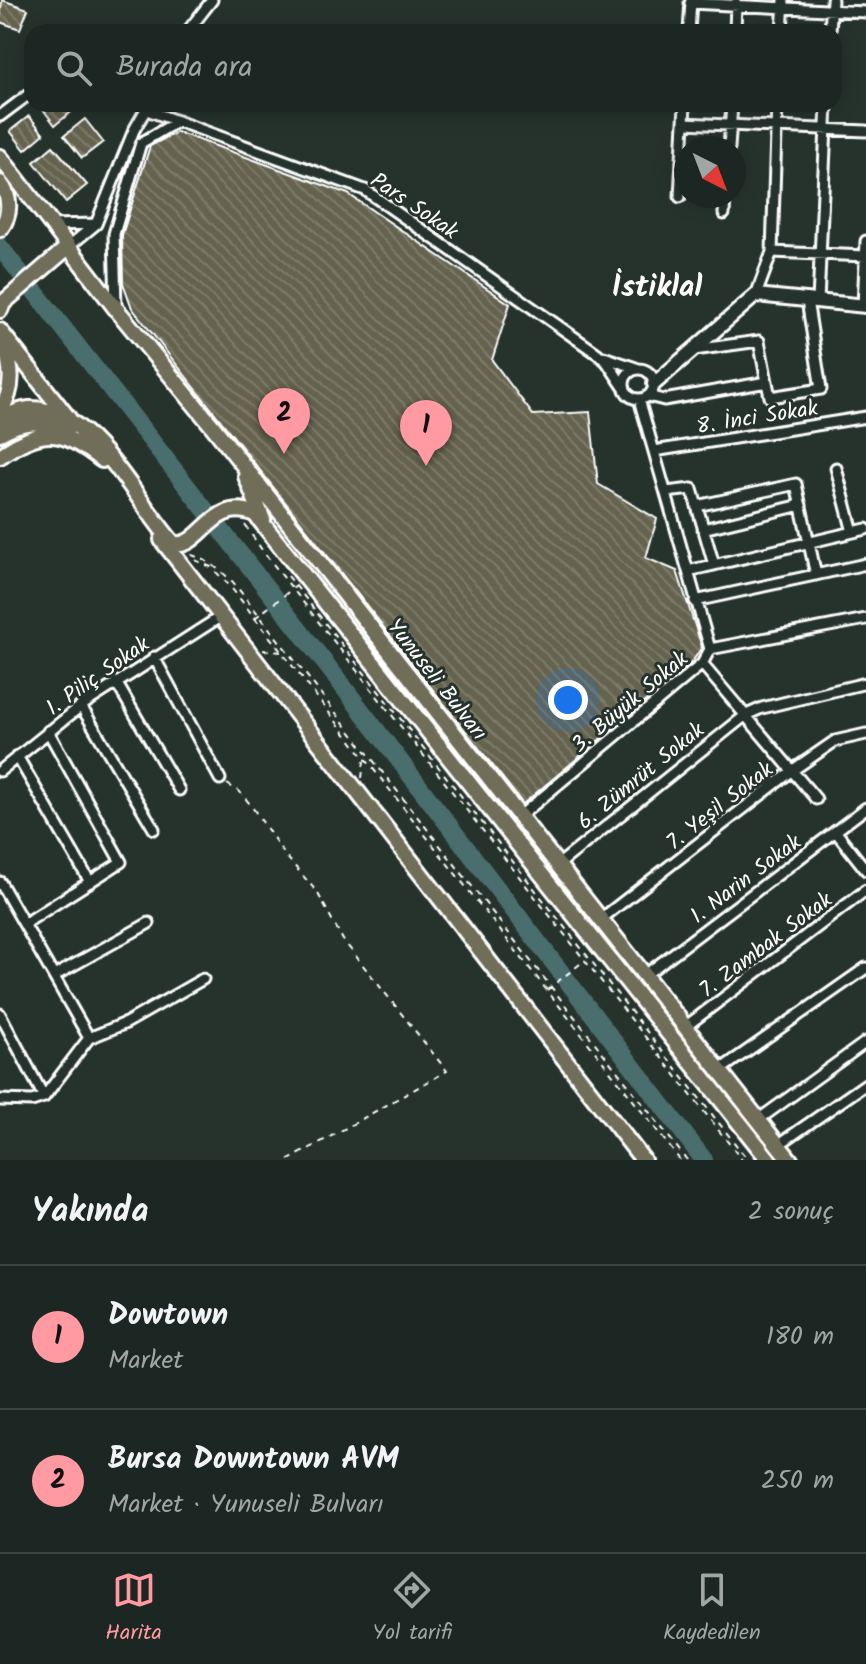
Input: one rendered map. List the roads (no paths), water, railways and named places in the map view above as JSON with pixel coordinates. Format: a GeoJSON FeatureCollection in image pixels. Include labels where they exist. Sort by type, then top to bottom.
{"type":"FeatureCollection","features":[{"type":"Feature","properties":{"kind":"main road","name":"Yunuseli Bulvarı"},"geometry":{"type":"LineString","coordinates":[[0,157],[117,310],[236,456],[790,1160]]}},
{"type":"Feature","properties":{"kind":"main road"},"geometry":{"type":"LineString","coordinates":[[0,183],[8,205],[8,214],[0,229]]}},
{"type":"Feature","properties":{"kind":"main road"},"geometry":{"type":"LineString","coordinates":[[1,306],[68,247]]}},
{"type":"Feature","properties":{"kind":"main road"},"geometry":{"type":"LineString","coordinates":[[0,331],[11,363],[8,400],[0,411]]}},
{"type":"Feature","properties":{"kind":"main road"},"geometry":{"type":"LineString","coordinates":[[0,331],[643,1160]]}},
{"type":"Feature","properties":{"kind":"main road"},"geometry":{"type":"LineString","coordinates":[[0,419],[28,409],[47,411],[74,426],[108,454],[174,544],[188,540],[231,510],[255,514],[265,524]]}},
{"type":"Feature","properties":{"kind":"main road"},"geometry":{"type":"LineString","coordinates":[[0,433],[16,424],[37,421],[70,431],[88,443]]}},
{"type":"Feature","properties":{"kind":"main road"},"geometry":{"type":"LineString","coordinates":[[0,456],[23,442],[57,434],[77,441],[102,460]]}},
{"type":"Feature","properties":{"kind":"main road"},"geometry":{"type":"LineString","coordinates":[[236,456],[265,524]]}},
{"type":"Feature","properties":{"kind":"main road","name":"Yunuseli Bulvarı"},"geometry":{"type":"LineString","coordinates":[[265,524],[769,1160]]}},
{"type":"Feature","properties":{"kind":"street"},"geometry":{"type":"LineString","coordinates":[[193,24],[212,0]]}},
{"type":"Feature","properties":{"kind":"street"},"geometry":{"type":"LineString","coordinates":[[689,24],[690,2],[832,5],[866,12]]}},
{"type":"Feature","properties":{"kind":"street"},"geometry":{"type":"LineString","coordinates":[[735,24],[736,3]]}},
{"type":"Feature","properties":{"kind":"street"},"geometry":{"type":"LineString","coordinates":[[782,24],[783,4]]}},
{"type":"Feature","properties":{"kind":"street"},"geometry":{"type":"LineString","coordinates":[[0,116],[24,98]]}},
{"type":"Feature","properties":{"kind":"street"},"geometry":{"type":"LineString","coordinates":[[68,247],[96,224],[134,130],[145,112]]}},
{"type":"Feature","properties":{"kind":"street","name":"Pars Sokak"},"geometry":{"type":"LineString","coordinates":[[159,112],[365,190],[598,354]]}},
{"type":"Feature","properties":{"kind":"street"},"geometry":{"type":"LineString","coordinates":[[683,136],[685,112]]}},
{"type":"Feature","properties":{"kind":"street"},"geometry":{"type":"LineString","coordinates":[[730,136],[732,112]]}},
{"type":"Feature","properties":{"kind":"street"},"geometry":{"type":"LineString","coordinates":[[647,393],[756,295],[772,252],[776,112]]}},
{"type":"Feature","properties":{"kind":"street"},"geometry":{"type":"LineString","coordinates":[[694,350],[759,341],[770,397],[821,389],[812,301],[820,255],[827,112]]}},
{"type":"Feature","properties":{"kind":"street"},"geometry":{"type":"LineString","coordinates":[[117,310],[114,234],[141,143],[178,121]]}},
{"type":"Feature","properties":{"kind":"street"},"geometry":{"type":"LineString","coordinates":[[684,123],[866,131]]}},
{"type":"Feature","properties":{"kind":"street"},"geometry":{"type":"LineString","coordinates":[[724,208],[724,214]]}},
{"type":"Feature","properties":{"kind":"street"},"geometry":{"type":"LineString","coordinates":[[51,225],[96,224]]}},
{"type":"Feature","properties":{"kind":"street"},"geometry":{"type":"LineString","coordinates":[[756,295],[864,306],[866,241]]}},
{"type":"Feature","properties":{"kind":"street"},"geometry":{"type":"LineString","coordinates":[[772,252],[866,256]]}},
{"type":"Feature","properties":{"kind":"street"},"geometry":{"type":"LineString","coordinates":[[598,354],[651,375],[647,393],[654,451],[710,649]]}},
{"type":"Feature","properties":{"kind":"street"},"geometry":{"type":"LineString","coordinates":[[598,354],[630,396],[647,393],[664,400],[767,382]]}},
{"type":"Feature","properties":{"kind":"street"},"geometry":{"type":"LineString","coordinates":[[625,389],[627,375],[639,368]]}},
{"type":"Feature","properties":{"kind":"street","name":"8. İnci Sokak"},"geometry":{"type":"LineString","coordinates":[[654,451],[866,417]]}},
{"type":"Feature","properties":{"kind":"street"},"geometry":{"type":"LineString","coordinates":[[836,468],[853,532]]}},
{"type":"Feature","properties":{"kind":"street"},"geometry":{"type":"LineString","coordinates":[[697,506],[796,484],[816,575]]}},
{"type":"Feature","properties":{"kind":"street"},"geometry":{"type":"LineString","coordinates":[[666,492],[692,489],[714,565]]}},
{"type":"Feature","properties":{"kind":"street"},"geometry":{"type":"LineString","coordinates":[[703,529],[801,505]]}},
{"type":"Feature","properties":{"kind":"street"},"geometry":{"type":"LineString","coordinates":[[688,571],[866,529]]}},
{"type":"Feature","properties":{"kind":"street"},"geometry":{"type":"LineString","coordinates":[[695,601],[866,564]]}},
{"type":"Feature","properties":{"kind":"street","name":"1. Piliç Sokak"},"geometry":{"type":"LineString","coordinates":[[0,771],[81,706],[220,617]]}},
{"type":"Feature","properties":{"kind":"street","name":"3. Büyük Sokak"},"geometry":{"type":"LineString","coordinates":[[519,817],[702,664],[710,649],[866,619]]}},
{"type":"Feature","properties":{"kind":"street"},"geometry":{"type":"LineString","coordinates":[[154,657],[220,779]]}},
{"type":"Feature","properties":{"kind":"street"},"geometry":{"type":"LineString","coordinates":[[702,664],[816,799]]}},
{"type":"Feature","properties":{"kind":"street"},"geometry":{"type":"LineString","coordinates":[[116,682],[179,790]]}},
{"type":"Feature","properties":{"kind":"street"},"geometry":{"type":"LineString","coordinates":[[746,715],[762,708],[866,683]]}},
{"type":"Feature","properties":{"kind":"street"},"geometry":{"type":"LineString","coordinates":[[81,706],[154,829]]}},
{"type":"Feature","properties":{"kind":"street","name":"6. Zümrüt Sokak"},"geometry":{"type":"LineString","coordinates":[[558,865],[746,715]]}},
{"type":"Feature","properties":{"kind":"street"},"geometry":{"type":"LineString","coordinates":[[24,924],[121,862],[48,731]]}},
{"type":"Feature","properties":{"kind":"street","name":"7. Yeşil Sokak"},"geometry":{"type":"LineString","coordinates":[[601,919],[793,770],[835,741],[866,734]]}},
{"type":"Feature","properties":{"kind":"street"},"geometry":{"type":"LineString","coordinates":[[17,756],[90,882]]}},
{"type":"Feature","properties":{"kind":"street","name":"1. Narin Sokak"},"geometry":{"type":"LineString","coordinates":[[645,975],[866,808]]}},
{"type":"Feature","properties":{"kind":"street"},"geometry":{"type":"LineString","coordinates":[[836,832],[866,870]]}},
{"type":"Feature","properties":{"kind":"street"},"geometry":{"type":"LineString","coordinates":[[0,882],[89,1038]]}},
{"type":"Feature","properties":{"kind":"street","name":"7. Zambak Sokak"},"geometry":{"type":"LineString","coordinates":[[685,1027],[866,890]]}},
{"type":"Feature","properties":{"kind":"street"},"geometry":{"type":"LineString","coordinates":[[54,976],[149,923]]}},
{"type":"Feature","properties":{"kind":"street"},"geometry":{"type":"LineString","coordinates":[[720,1070],[866,968]]}},
{"type":"Feature","properties":{"kind":"street"},"geometry":{"type":"LineString","coordinates":[[0,1100],[32,1101],[44,1097],[89,1038],[126,1023],[203,979]]}},
{"type":"Feature","properties":{"kind":"street"},"geometry":{"type":"LineString","coordinates":[[0,1014],[44,1097]]}},
{"type":"Feature","properties":{"kind":"street"},"geometry":{"type":"LineString","coordinates":[[758,1120],[866,1042]]}},
{"type":"Feature","properties":{"kind":"street"},"geometry":{"type":"LineString","coordinates":[[778,1145],[866,1084]]}},
{"type":"Feature","properties":{"kind":"waterway"},"geometry":{"type":"LineString","coordinates":[[0,247],[332,672],[704,1160]]}},
{"type":"Feature","properties":{"kind":"place","name":"Bursa Downtown AVM"},"geometry":{"type":"Point","coordinates":[284,454]}},
{"type":"Feature","properties":{"kind":"place","name":"Dowtown"},"geometry":{"type":"Point","coordinates":[426,466]}},
{"type":"Feature","properties":{"kind":"district","name":"İstiklal"},"geometry":{"type":"Point","coordinates":[657,286]}}]}
